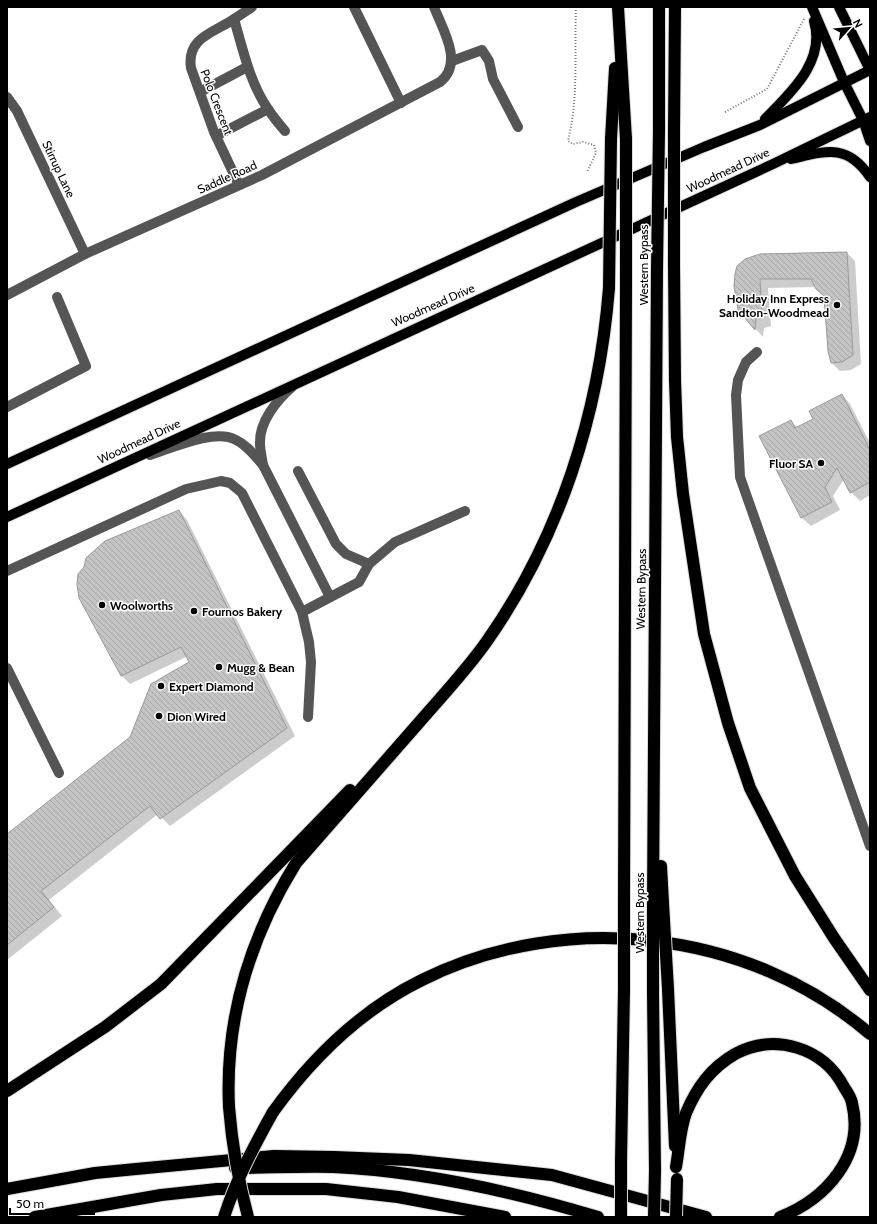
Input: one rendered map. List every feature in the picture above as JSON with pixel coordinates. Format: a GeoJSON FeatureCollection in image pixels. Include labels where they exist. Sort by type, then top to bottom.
{"type":"FeatureCollection","features":[{"type":"Feature","properties":{"kind":"highway"},"geometry":{"type":"LineString","coordinates":[[248,1217],[232,1148],[228,1082],[230,1052],[239,996],[253,949],[274,901],[296,863],[456,679],[486,641],[511,604],[550,529],[575,464],[590,413],[601,362],[609,288],[612,139],[618,7]]}},
{"type":"Feature","properties":{"kind":"highway","name":"Western Bypass"},"geometry":{"type":"LineString","coordinates":[[618,7],[626,139],[624,990],[621,1217]]}},
{"type":"Feature","properties":{"kind":"highway","name":"Western Bypass"},"geometry":{"type":"LineString","coordinates":[[654,1217],[655,1171],[653,992],[658,903],[654,748],[659,7]]}},
{"type":"Feature","properties":{"kind":"highway"},"geometry":{"type":"LineString","coordinates":[[675,7],[674,264],[677,437],[683,494],[704,634],[728,723],[750,788],[795,876],[834,938],[870,990]]}},
{"type":"Feature","properties":{"kind":"highway"},"geometry":{"type":"LineString","coordinates":[[7,1091],[105,1027],[161,984],[456,679]]}},
{"type":"Feature","properties":{"kind":"highway"},"geometry":{"type":"LineString","coordinates":[[658,903],[668,989],[676,1173],[676,1217]]}},
{"type":"Feature","properties":{"kind":"highway"},"geometry":{"type":"LineString","coordinates":[[224,1217],[230,1198],[248,1156],[273,1112],[305,1070],[340,1036],[377,1007],[421,980],[453,966],[512,948],[590,937],[642,940],[691,946],[748,962],[794,983],[838,1009],[870,1034]]}},
{"type":"Feature","properties":{"kind":"highway"},"geometry":{"type":"LineString","coordinates":[[676,1173],[686,1114],[701,1083],[720,1063],[744,1050],[767,1043],[796,1046],[818,1057],[839,1077],[852,1102],[855,1132],[848,1159],[832,1182],[815,1198],[796,1211],[780,1217]]}},
{"type":"Feature","properties":{"kind":"highway"},"geometry":{"type":"LineString","coordinates":[[7,1189],[95,1174],[274,1156],[409,1160],[552,1175],[706,1217]]}},
{"type":"Feature","properties":{"kind":"highway"},"geometry":{"type":"LineString","coordinates":[[136,1169],[333,1167],[406,1174],[547,1202],[598,1217]]}},
{"type":"Feature","properties":{"kind":"highway"},"geometry":{"type":"LineString","coordinates":[[35,1217],[161,1195],[216,1189],[326,1189],[398,1197],[505,1217]]}},
{"type":"Feature","properties":{"kind":"highway"},"geometry":{"type":"LineString","coordinates":[[464,1209],[482,1217]]}},
{"type":"Feature","properties":{"kind":"main road"},"geometry":{"type":"LineString","coordinates":[[7,464],[576,202],[704,147],[760,125],[870,70],[839,7]]}},
{"type":"Feature","properties":{"kind":"main road"},"geometry":{"type":"LineString","coordinates":[[809,9],[844,82],[866,119],[870,141]]}},
{"type":"Feature","properties":{"kind":"main road"},"geometry":{"type":"LineString","coordinates":[[760,125],[798,84],[811,62],[815,47],[816,32],[809,9]]}},
{"type":"Feature","properties":{"kind":"main road","name":"Woodmead Drive"},"geometry":{"type":"LineString","coordinates":[[7,516],[127,462],[300,380],[773,164],[866,119]]}},
{"type":"Feature","properties":{"kind":"main road"},"geometry":{"type":"LineString","coordinates":[[773,164],[819,153],[837,152],[847,155],[857,161],[870,177]]}},
{"type":"Feature","properties":{"kind":"street","name":"Polo Crescent"},"geometry":{"type":"LineString","coordinates":[[238,185],[216,136],[191,68],[190,55],[193,48],[203,37],[252,7]]}},
{"type":"Feature","properties":{"kind":"street"},"geometry":{"type":"LineString","coordinates":[[354,7],[401,103]]}},
{"type":"Feature","properties":{"kind":"street"},"geometry":{"type":"LineString","coordinates":[[434,7],[451,52],[451,65],[482,50],[489,61],[492,79],[518,127]]}},
{"type":"Feature","properties":{"kind":"street"},"geometry":{"type":"LineString","coordinates":[[234,19],[247,67],[268,109],[285,131]]}},
{"type":"Feature","properties":{"kind":"street","name":"Saddle Road"},"geometry":{"type":"LineString","coordinates":[[7,295],[85,254],[269,172],[440,82],[445,78],[451,65]]}},
{"type":"Feature","properties":{"kind":"street"},"geometry":{"type":"LineString","coordinates":[[200,92],[247,67]]}},
{"type":"Feature","properties":{"kind":"street","name":"Stirrup Lane"},"geometry":{"type":"LineString","coordinates":[[7,97],[17,111],[85,254]]}},
{"type":"Feature","properties":{"kind":"street"},"geometry":{"type":"LineString","coordinates":[[216,136],[268,109]]}},
{"type":"Feature","properties":{"kind":"street"},"geometry":{"type":"LineString","coordinates":[[7,407],[86,366],[57,297]]}},
{"type":"Feature","properties":{"kind":"street"},"geometry":{"type":"LineString","coordinates":[[757,352],[743,367],[737,388],[740,477],[870,846]]}},
{"type":"Feature","properties":{"kind":"street"},"geometry":{"type":"LineString","coordinates":[[263,465],[260,443],[261,433],[270,412],[283,394],[300,380]]}},
{"type":"Feature","properties":{"kind":"street"},"geometry":{"type":"LineString","coordinates":[[127,462],[210,436],[224,436],[240,443],[249,449],[263,465],[330,597]]}},
{"type":"Feature","properties":{"kind":"street"},"geometry":{"type":"LineString","coordinates":[[298,471],[336,544],[346,554],[368,564]]}},
{"type":"Feature","properties":{"kind":"street"},"geometry":{"type":"LineString","coordinates":[[7,571],[179,491],[210,482],[225,481],[236,487],[242,493],[302,612],[312,662],[308,717]]}},
{"type":"Feature","properties":{"kind":"street"},"geometry":{"type":"LineString","coordinates":[[302,612],[359,582],[368,564],[389,546],[404,537],[465,511]]}},
{"type":"Feature","properties":{"kind":"street"},"geometry":{"type":"LineString","coordinates":[[7,668],[59,773]]}},
{"type":"Feature","properties":{"kind":"path"},"geometry":{"type":"LineString","coordinates":[[576,7],[577,81],[573,121],[568,141],[573,144],[584,142],[594,145],[596,153],[587,172]]}},
{"type":"Feature","properties":{"kind":"path"},"geometry":{"type":"LineString","coordinates":[[725,112],[767,89],[809,9]]}},
{"type":"Feature","properties":{"kind":"building","name":"Holiday Inn Express Sandton-Woodmead"},"geometry":{"type":"Polygon","coordinates":[[[847,252],[853,355],[842,362],[831,363],[828,351],[824,296],[816,289],[811,279],[760,279],[762,318],[756,319],[755,330],[738,310],[734,286],[735,274],[737,266],[745,259],[760,254],[847,252]]]}},
{"type":"Feature","properties":{"kind":"building","name":"Fluor SA"},"geometry":{"type":"Polygon","coordinates":[[[842,394],[870,450],[870,482],[850,493],[837,468],[825,487],[832,502],[801,518],[759,436],[791,420],[795,428],[813,419],[809,411],[842,394]]]}},
{"type":"Feature","properties":{"kind":"building"},"geometry":{"type":"Polygon","coordinates":[[[179,510],[287,728],[160,819],[150,806],[41,891],[54,907],[7,945],[7,834],[130,737],[151,684],[189,662],[181,647],[121,676],[79,598],[77,585],[78,574],[84,567],[86,558],[105,541],[179,510]]]}},
{"type":"Feature","properties":{"kind":"place","name":"Holiday Inn Express Sandton-Woodmead"},"geometry":{"type":"Point","coordinates":[837,305]}},
{"type":"Feature","properties":{"kind":"place","name":"Fluor SA"},"geometry":{"type":"Point","coordinates":[821,463]}},
{"type":"Feature","properties":{"kind":"place","name":"Woolworths"},"geometry":{"type":"Point","coordinates":[102,605]}},
{"type":"Feature","properties":{"kind":"place","name":"Fournos Bakery"},"geometry":{"type":"Point","coordinates":[194,611]}},
{"type":"Feature","properties":{"kind":"place","name":"Mugg & Bean"},"geometry":{"type":"Point","coordinates":[219,667]}},
{"type":"Feature","properties":{"kind":"place","name":"Expert Diamond"},"geometry":{"type":"Point","coordinates":[161,686]}},
{"type":"Feature","properties":{"kind":"place","name":"Dion Wired"},"geometry":{"type":"Point","coordinates":[159,716]}}]}
